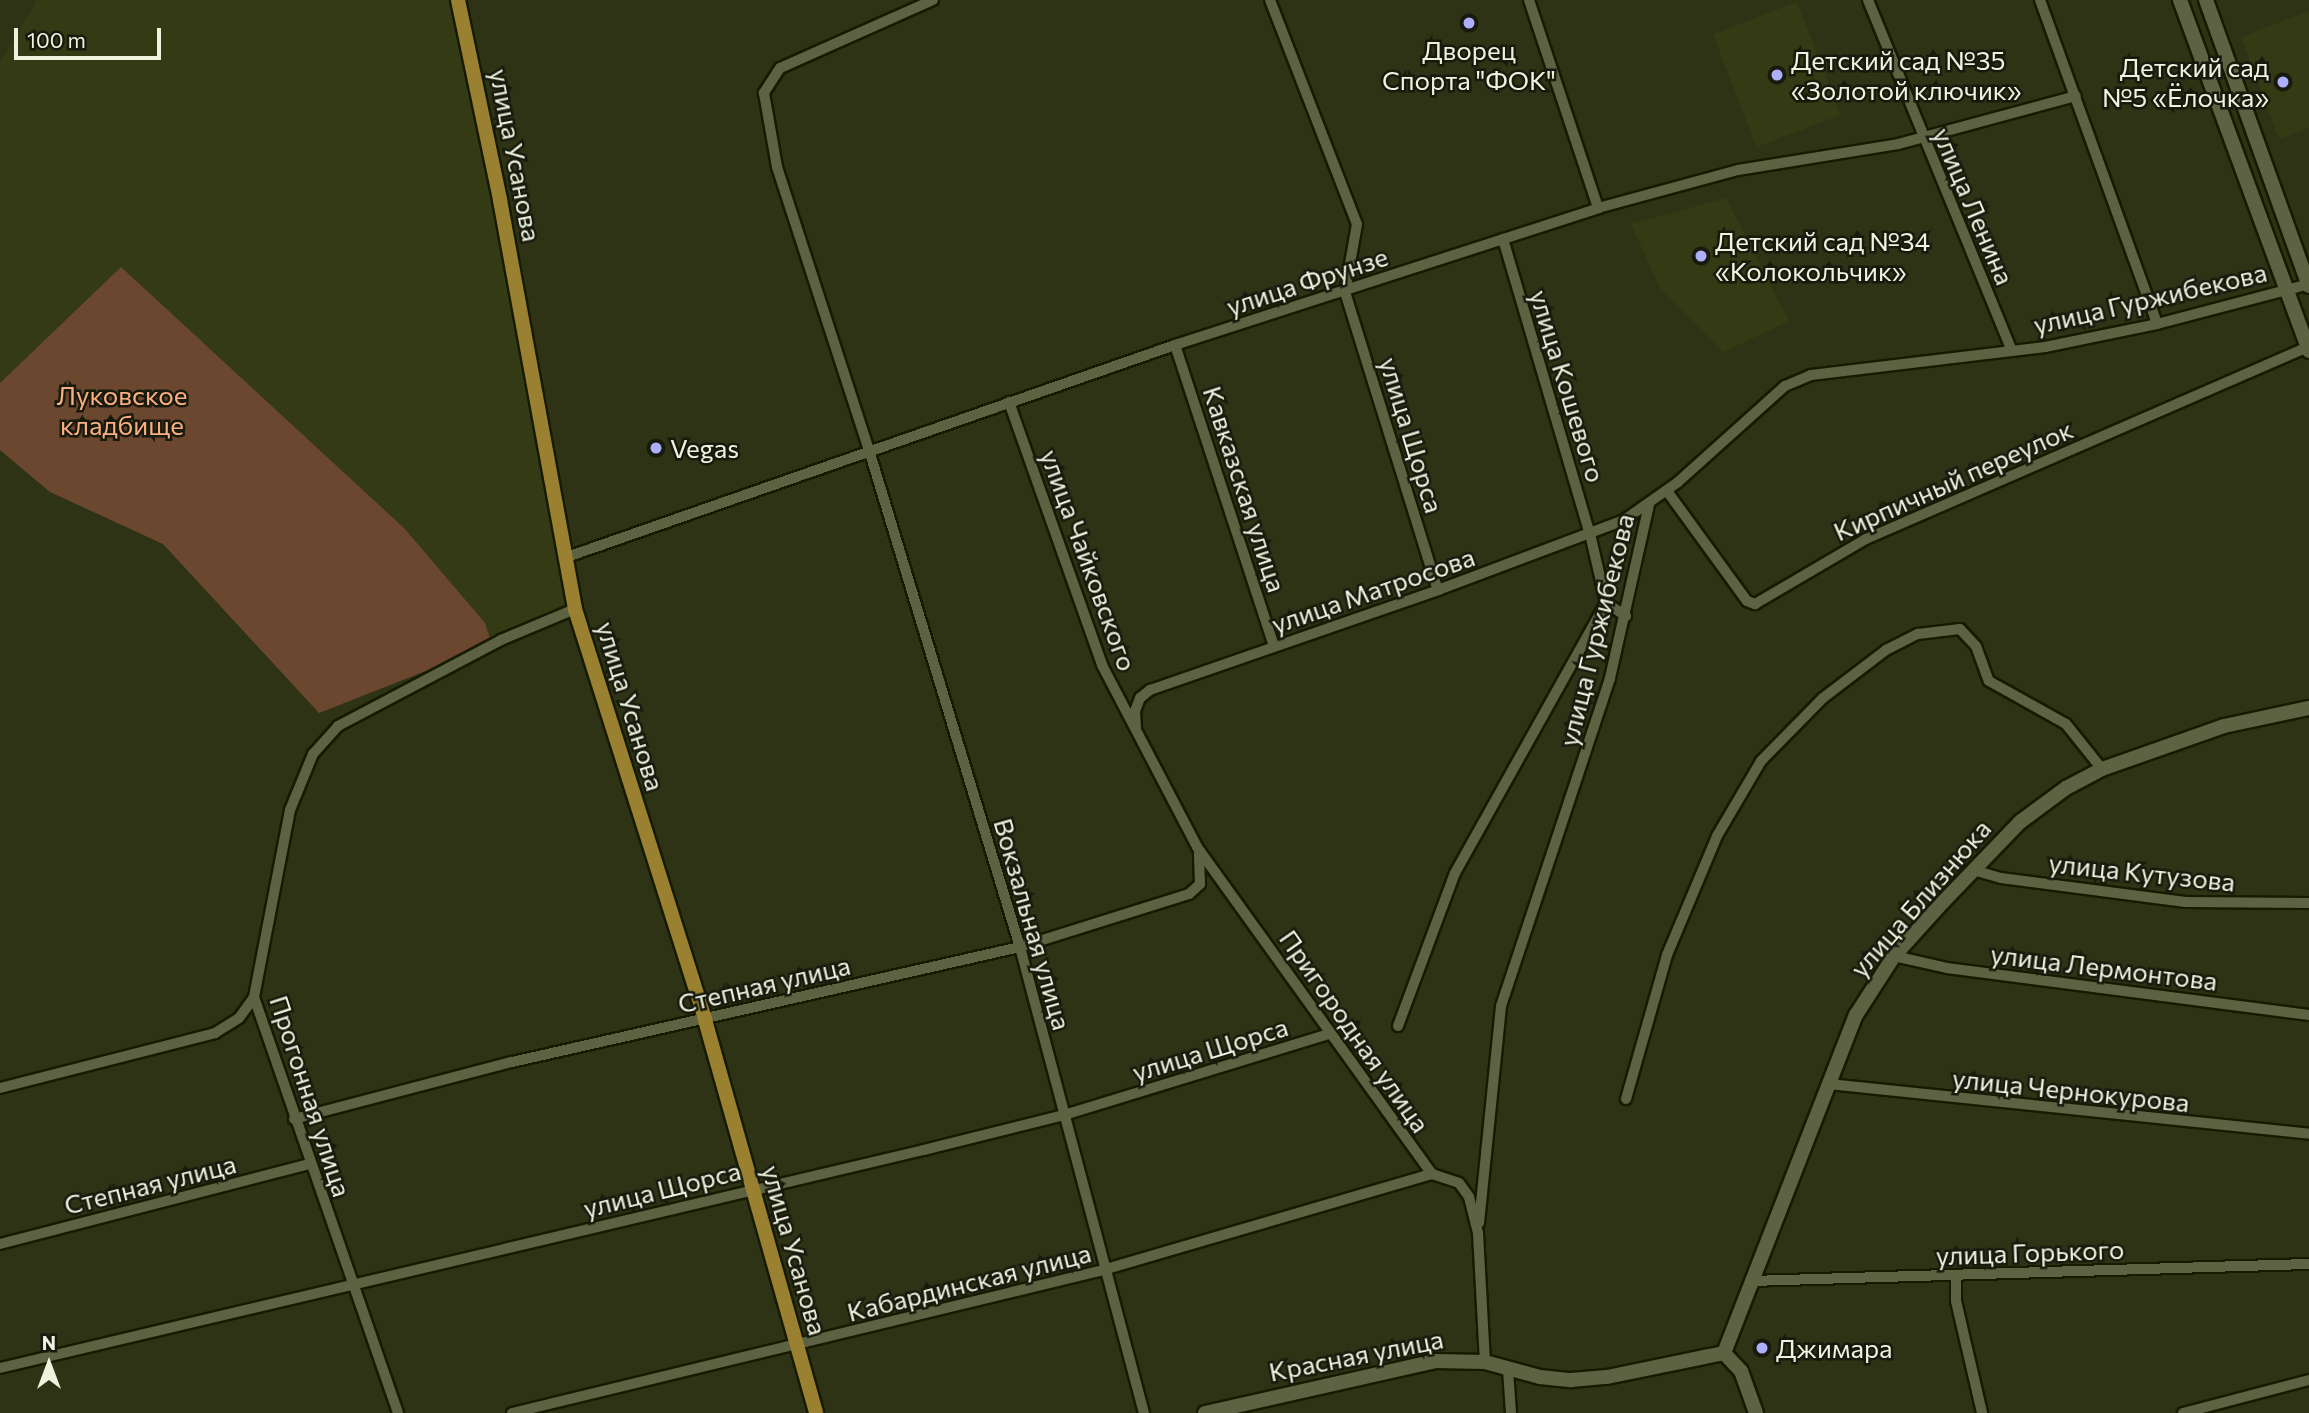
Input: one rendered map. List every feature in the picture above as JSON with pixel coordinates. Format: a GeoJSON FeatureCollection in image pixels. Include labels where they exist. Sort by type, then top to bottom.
{"type":"FeatureCollection","features":[{"type":"Feature","properties":{"kind":"main road","name":"улица Усанова"},"geometry":{"type":"LineString","coordinates":[[458,0],[500,200],[575,609],[705,1020],[816,1413]]}},
{"type":"Feature","properties":{"kind":"street","name":"Вокзальная улица"},"geometry":{"type":"LineString","coordinates":[[933,0],[780,68],[764,93],[777,167],[869,450],[1020,947],[1103,1270],[1144,1413]]}},
{"type":"Feature","properties":{"kind":"street"},"geometry":{"type":"LineString","coordinates":[[1270,0],[1357,224],[1345,292]]}},
{"type":"Feature","properties":{"kind":"street"},"geometry":{"type":"LineString","coordinates":[[1529,0],[1598,208]]}},
{"type":"Feature","properties":{"kind":"street","name":"улица Ленина"},"geometry":{"type":"LineString","coordinates":[[1868,0],[2012,351]]}},
{"type":"Feature","properties":{"kind":"street"},"geometry":{"type":"LineString","coordinates":[[2040,0],[2157,324]]}},
{"type":"Feature","properties":{"kind":"street"},"geometry":{"type":"LineString","coordinates":[[2180,0],[2308,349]]}},
{"type":"Feature","properties":{"kind":"street"},"geometry":{"type":"LineString","coordinates":[[2206,0],[2309,284]]}},
{"type":"Feature","properties":{"kind":"street","name":"улица Фрунзе"},"geometry":{"type":"LineString","coordinates":[[564,558],[1175,345],[1598,208],[1738,170],[1922,136],[2076,96]]}},
{"type":"Feature","properties":{"kind":"street","name":"улица Кошевого"},"geometry":{"type":"LineString","coordinates":[[1503,239],[1590,534],[1606,603]]}},
{"type":"Feature","properties":{"kind":"street","name":"улица Гуржибекова"},"geometry":{"type":"LineString","coordinates":[[1478,1233],[1501,1006],[1583,769],[1626,616],[1649,505],[1785,386],[1844,368],[2012,351],[2157,324],[2309,284]]}},
{"type":"Feature","properties":{"kind":"street","name":"улица Щорса"},"geometry":{"type":"LineString","coordinates":[[1345,292],[1438,590]]}},
{"type":"Feature","properties":{"kind":"street","name":"Кавказская улица"},"geometry":{"type":"LineString","coordinates":[[1175,345],[1274,646]]}},
{"type":"Feature","properties":{"kind":"street","name":"Кирпичный переулок"},"geometry":{"type":"LineString","coordinates":[[1667,491],[1747,601],[1755,604],[1866,539],[2308,349]]}},
{"type":"Feature","properties":{"kind":"street","name":"улица Чайковского"},"geometry":{"type":"LineString","coordinates":[[1009,402],[1102,665],[1136,729]]}},
{"type":"Feature","properties":{"kind":"street","name":"улица Матросова"},"geometry":{"type":"LineString","coordinates":[[1136,729],[1140,698],[1150,690],[1590,534],[1649,505]]}},
{"type":"Feature","properties":{"kind":"street"},"geometry":{"type":"LineString","coordinates":[[1606,603],[1626,616]]}},
{"type":"Feature","properties":{"kind":"street","name":"улица Гуржибекова"},"geometry":{"type":"LineString","coordinates":[[1398,1026],[1455,873],[1606,603]]}},
{"type":"Feature","properties":{"kind":"street","name":"Прогонная улица"},"geometry":{"type":"LineString","coordinates":[[398,1413],[351,1284],[254,997],[290,810],[313,754],[338,726],[378,701],[575,609]]}},
{"type":"Feature","properties":{"kind":"street"},"geometry":{"type":"LineString","coordinates":[[1626,1099],[1667,955],[1717,836],[1761,761],[1823,698],[1886,650],[1918,634],[1961,629],[1976,646],[1989,681],[2066,724],[2102,769]]}},
{"type":"Feature","properties":{"kind":"street","name":"улица Близнюка"},"geometry":{"type":"LineString","coordinates":[[1724,1353],[1856,1015],[1894,956],[1973,870],[2041,804],[2102,769],[2224,726],[2309,708]]}},
{"type":"Feature","properties":{"kind":"street","name":"Пригородная улица"},"geometry":{"type":"LineString","coordinates":[[1136,729],[1197,847],[1329,1034],[1432,1174],[1459,1183],[1469,1197],[1478,1233],[1485,1362]]}},
{"type":"Feature","properties":{"kind":"street","name":"Степная улица"},"geometry":{"type":"LineString","coordinates":[[294,1119],[512,1062],[1020,947],[1189,894],[1200,884],[1197,847]]}},
{"type":"Feature","properties":{"kind":"street","name":"улица Кутузова"},"geometry":{"type":"LineString","coordinates":[[1973,870],[2001,878],[2185,902],[2309,903]]}},
{"type":"Feature","properties":{"kind":"street","name":"улица Лермонтова"},"geometry":{"type":"LineString","coordinates":[[1894,956],[1947,968],[2309,1015]]}},
{"type":"Feature","properties":{"kind":"street"},"geometry":{"type":"LineString","coordinates":[[0,1088],[215,1033],[239,1018],[254,997]]}},
{"type":"Feature","properties":{"kind":"street","name":"улица Щорса"},"geometry":{"type":"LineString","coordinates":[[0,1368],[1064,1115],[1329,1034]]}},
{"type":"Feature","properties":{"kind":"street","name":"улица Чернокурова"},"geometry":{"type":"LineString","coordinates":[[1829,1084],[2309,1134]]}},
{"type":"Feature","properties":{"kind":"street","name":"Степная улица"},"geometry":{"type":"LineString","coordinates":[[0,1244],[310,1164]]}},
{"type":"Feature","properties":{"kind":"street","name":"Кабардинская улица"},"geometry":{"type":"LineString","coordinates":[[512,1413],[1103,1270],[1432,1174]]}},
{"type":"Feature","properties":{"kind":"street","name":"улица Горького"},"geometry":{"type":"LineString","coordinates":[[1751,1282],[2309,1264]]}},
{"type":"Feature","properties":{"kind":"street"},"geometry":{"type":"LineString","coordinates":[[1956,1275],[1956,1301],[1982,1413]]}},
{"type":"Feature","properties":{"kind":"street"},"geometry":{"type":"LineString","coordinates":[[1724,1353],[1741,1371],[1756,1413]]}},
{"type":"Feature","properties":{"kind":"street","name":"Красная улица"},"geometry":{"type":"LineString","coordinates":[[1205,1413],[1401,1366],[1460,1359],[1485,1362],[1508,1370],[1550,1378],[1595,1378],[1724,1353]]}},
{"type":"Feature","properties":{"kind":"street"},"geometry":{"type":"LineString","coordinates":[[1508,1370],[1511,1413]]}},
{"type":"Feature","properties":{"kind":"street"},"geometry":{"type":"LineString","coordinates":[[2183,1413],[2309,1380]]}},
{"type":"Feature","properties":{"kind":"shaded area"},"geometry":{"type":"Polygon","coordinates":[[[37,0],[458,0],[575,609],[492,645],[121,267],[0,383],[0,62],[37,0]]]}},
{"type":"Feature","properties":{"kind":"shaded area","name":"Детский сад №35 «Золотой ключик»"},"geometry":{"type":"Polygon","coordinates":[[[1797,2],[1840,115],[1756,147],[1713,34],[1797,2]]]}},
{"type":"Feature","properties":{"kind":"shaded area","name":"Детский сад №5 «Ёлочка»"},"geometry":{"type":"Polygon","coordinates":[[[2309,11],[2309,128],[2279,139],[2241,37],[2309,11]]]}},
{"type":"Feature","properties":{"kind":"shaded area","name":"Детский сад №34 «Колокольчик»"},"geometry":{"type":"Polygon","coordinates":[[[1726,198],[1789,321],[1723,352],[1660,288],[1631,224],[1726,198]]]}},
{"type":"Feature","properties":{"kind":"green space","name":"Луковское кладбище"},"geometry":{"type":"Polygon","coordinates":[[[121,267],[404,528],[485,623],[492,645],[319,713],[163,544],[50,492],[0,450],[0,383],[121,267]]]}},
{"type":"Feature","properties":{"kind":"place","name":"Дворец Спорта \"ФОК\""},"geometry":{"type":"Point","coordinates":[1469,23]}},
{"type":"Feature","properties":{"kind":"place","name":"Детский сад №35 «Золотой ключик»"},"geometry":{"type":"Point","coordinates":[1777,75]}},
{"type":"Feature","properties":{"kind":"place","name":"Детский сад №5 «Ёлочка»"},"geometry":{"type":"Point","coordinates":[2283,82]}},
{"type":"Feature","properties":{"kind":"place","name":"Детский сад №34 «Колокольчик»"},"geometry":{"type":"Point","coordinates":[1701,256]}},
{"type":"Feature","properties":{"kind":"place","name":"Vegas"},"geometry":{"type":"Point","coordinates":[656,448]}},
{"type":"Feature","properties":{"kind":"place","name":"Джимара"},"geometry":{"type":"Point","coordinates":[1762,1348]}}]}
